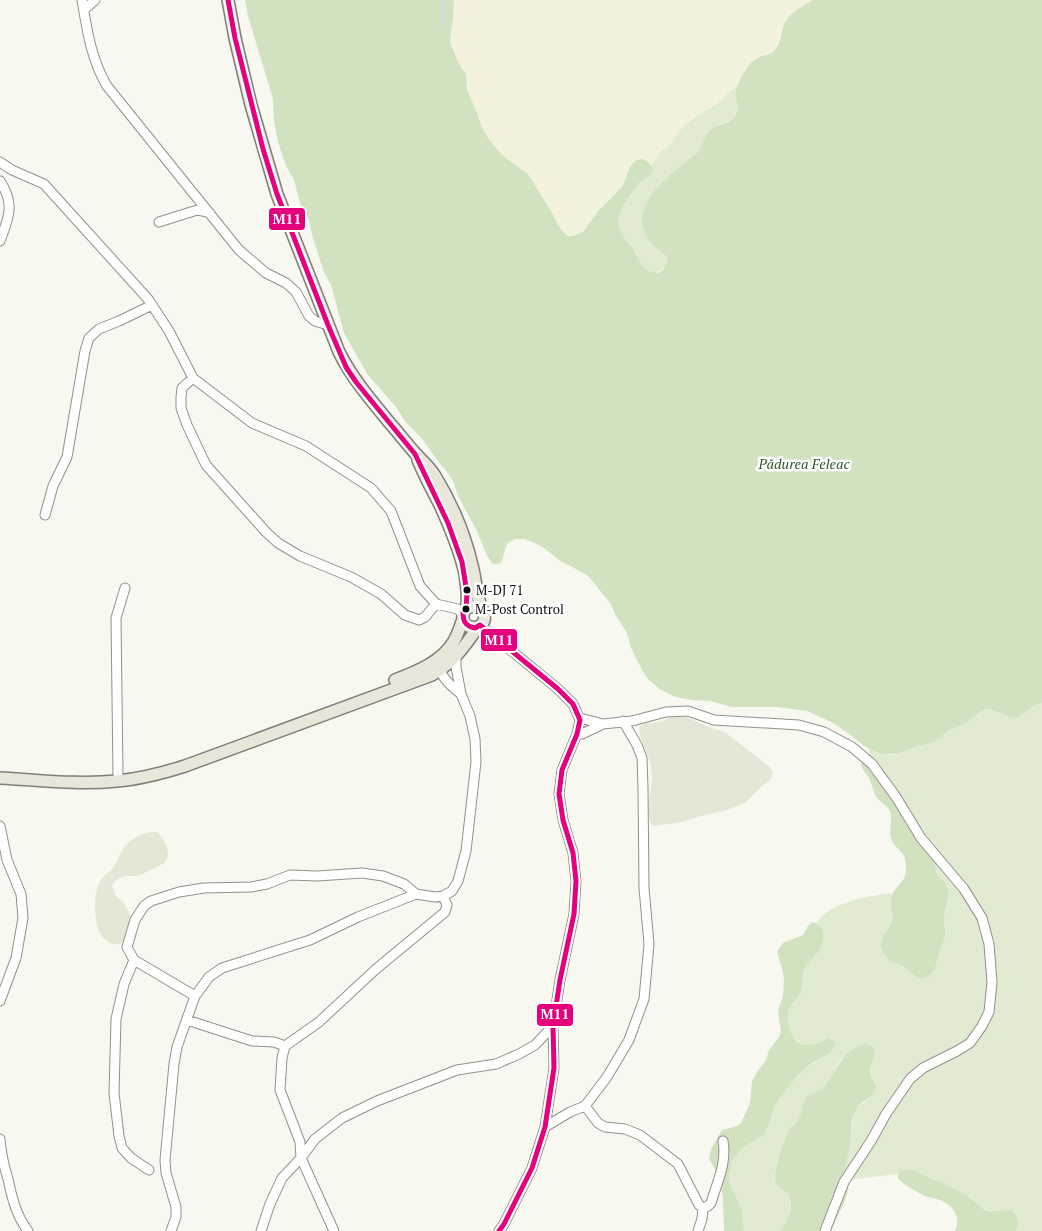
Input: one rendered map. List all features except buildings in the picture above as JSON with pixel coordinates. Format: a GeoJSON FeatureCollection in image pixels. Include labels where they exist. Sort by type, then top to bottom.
{"type":"FeatureCollection","features":[{"type":"Feature","properties":{"kind":"main road"},"geometry":{"type":"LineString","coordinates":[[0,778],[80,783],[118,781],[153,775],[194,763],[432,675],[456,656],[484,620],[477,594],[474,569],[462,531],[436,476],[415,454],[356,382],[346,367],[328,325],[277,194],[251,105],[228,0]]}},
{"type":"Feature","properties":{"kind":"main road"},"geometry":{"type":"LineString","coordinates":[[415,454],[448,523],[460,556],[466,584],[464,622],[469,627],[479,626]]}},
{"type":"Feature","properties":{"kind":"main road"},"geometry":{"type":"LineString","coordinates":[[0,772],[80,776],[118,775],[150,770],[184,760],[418,671],[441,657],[453,643],[459,632],[464,614],[474,606],[482,609]]}},
{"type":"Feature","properties":{"kind":"street"},"geometry":{"type":"LineString","coordinates":[[82,0],[87,33],[93,54],[99,72],[107,86],[239,250],[266,274],[286,283],[296,292],[309,316],[328,325]]}},
{"type":"Feature","properties":{"kind":"street"},"geometry":{"type":"LineString","coordinates":[[84,10],[95,0]]}},
{"type":"Feature","properties":{"kind":"street"},"geometry":{"type":"LineString","coordinates":[[0,162],[12,170],[44,184],[152,305],[193,378],[252,423],[306,446],[371,488],[391,511],[420,586],[436,604],[458,609],[464,614]]}},
{"type":"Feature","properties":{"kind":"street"},"geometry":{"type":"LineString","coordinates":[[0,181],[6,190],[10,203],[8,220],[0,241]]}},
{"type":"Feature","properties":{"kind":"street"},"geometry":{"type":"LineString","coordinates":[[159,222],[198,210],[210,213]]}},
{"type":"Feature","properties":{"kind":"street"},"geometry":{"type":"LineString","coordinates":[[45,515],[53,486],[67,457],[84,351],[89,338],[98,329],[152,305]]}},
{"type":"Feature","properties":{"kind":"street"},"geometry":{"type":"LineString","coordinates":[[193,378],[182,388],[181,408],[206,465],[266,532],[278,543],[300,556],[351,577],[380,594],[405,615],[413,619],[419,620],[425,617],[436,604]]}},
{"type":"Feature","properties":{"kind":"street"},"geometry":{"type":"LineString","coordinates":[[118,775],[116,618],[125,588]]}},
{"type":"Feature","properties":{"kind":"street"},"geometry":{"type":"LineString","coordinates":[[479,626],[558,689],[573,704],[580,720],[577,734],[562,770],[559,794],[563,820],[573,853],[576,881],[574,914],[560,980],[553,1026],[554,1068],[545,1127],[532,1168],[499,1231]]}},
{"type":"Feature","properties":{"kind":"street"},"geometry":{"type":"LineString","coordinates":[[171,1231],[176,1217],[176,1207],[166,1173],[165,1160],[174,1064],[178,1046],[196,996],[209,977],[222,968],[310,940],[358,917],[416,894],[443,896],[452,891],[458,880],[466,851],[476,762],[474,732],[461,694],[456,656]]}},
{"type":"Feature","properties":{"kind":"street"},"geometry":{"type":"LineString","coordinates":[[441,657],[439,662],[440,670],[453,688],[461,694]]}},
{"type":"Feature","properties":{"kind":"street"},"geometry":{"type":"LineString","coordinates":[[580,720],[584,719],[603,724],[666,712],[688,711],[714,720],[799,725],[824,732],[852,747],[872,764],[896,797],[921,838],[964,889],[982,918],[989,944],[992,982],[989,1012],[982,1026],[970,1043],[923,1068],[910,1079],[844,1182],[825,1231]]}},
{"type":"Feature","properties":{"kind":"street"},"geometry":{"type":"LineString","coordinates":[[545,1127],[570,1112],[585,1106],[607,1077],[628,1040],[644,999],[649,944],[644,888],[644,788],[642,758],[623,721]]}},
{"type":"Feature","properties":{"kind":"street"},"geometry":{"type":"LineString","coordinates":[[577,734],[603,724]]}},
{"type":"Feature","properties":{"kind":"street"},"geometry":{"type":"LineString","coordinates":[[0,826],[4,861],[21,894],[24,918],[16,958],[0,1001]]}},
{"type":"Feature","properties":{"kind":"street"},"geometry":{"type":"LineString","coordinates":[[196,996],[134,960],[127,947],[135,920],[144,906],[151,901],[179,892],[204,888],[252,887],[267,884],[290,875],[317,876],[362,873],[383,876],[404,884],[416,894]]}},
{"type":"Feature","properties":{"kind":"street"},"geometry":{"type":"LineString","coordinates":[[334,1231],[301,1158],[300,1142],[280,1090],[282,1058],[286,1046],[319,1022],[376,969],[445,912],[447,905],[443,896]]}},
{"type":"Feature","properties":{"kind":"street"},"geometry":{"type":"LineString","coordinates":[[134,960],[124,984],[116,1019],[114,1093],[118,1136],[122,1148],[130,1158],[149,1170]]}},
{"type":"Feature","properties":{"kind":"street"},"geometry":{"type":"LineString","coordinates":[[187,1020],[252,1042],[274,1042],[286,1046]]}},
{"type":"Feature","properties":{"kind":"street"},"geometry":{"type":"LineString","coordinates":[[261,1231],[270,1204],[282,1178],[301,1158],[315,1139],[342,1118],[377,1101],[457,1070],[496,1064],[519,1054],[535,1045],[553,1026]]}},
{"type":"Feature","properties":{"kind":"street"},"geometry":{"type":"LineString","coordinates":[[585,1106],[598,1124],[605,1127],[625,1129],[640,1135],[678,1164],[698,1205],[703,1208]]}},
{"type":"Feature","properties":{"kind":"street"},"geometry":{"type":"LineString","coordinates":[[0,1140],[0,1150],[16,1210],[22,1224],[28,1231]]}},
{"type":"Feature","properties":{"kind":"street"},"geometry":{"type":"LineString","coordinates":[[703,1208],[711,1203],[724,1164],[724,1141]]}},
{"type":"Feature","properties":{"kind":"street"},"geometry":{"type":"LineString","coordinates":[[698,1231],[702,1220],[703,1208]]}},
{"type":"Feature","properties":{"kind":"green space","name":"Pădurea Feleac"},"geometry":{"type":"Polygon","coordinates":[[[245,0],[454,0],[450,42],[458,62],[466,75],[467,90],[481,125],[488,138],[502,155],[528,174],[564,233],[568,236],[573,236],[583,232],[599,210],[622,187],[633,163],[642,159],[651,165],[653,169],[651,174],[639,183],[624,204],[618,218],[621,233],[634,250],[641,264],[648,271],[658,273],[663,270],[668,261],[664,254],[651,242],[643,229],[642,218],[648,200],[667,178],[696,154],[706,136],[714,127],[734,117],[738,110],[736,88],[744,72],[755,59],[776,49],[786,21],[798,9],[813,0],[1042,0],[1042,703],[1013,718],[988,709],[983,710],[968,722],[949,730],[933,743],[918,746],[898,754],[884,754],[864,746],[831,722],[807,711],[777,707],[731,707],[711,701],[676,697],[661,690],[643,672],[631,648],[627,633],[611,604],[587,575],[559,560],[544,548],[525,539],[515,539],[509,542],[502,561],[498,564],[493,564],[487,556],[477,531],[458,496],[453,481],[423,440],[368,375],[344,333],[331,285],[324,272],[309,220],[301,206],[294,180],[286,166],[278,142],[274,121],[273,99],[245,0]]]}},
{"type":"Feature","properties":{"kind":"green space"},"geometry":{"type":"Polygon","coordinates":[[[454,0],[813,0],[788,18],[782,28],[776,48],[773,52],[754,61],[747,68],[737,87],[717,104],[695,117],[680,130],[651,165],[647,161],[630,167],[622,187],[599,210],[583,232],[568,236],[558,225],[528,174],[502,155],[488,138],[481,125],[467,90],[466,75],[458,62],[450,42],[454,0]]]}},
{"type":"Feature","properties":{"kind":"green space"},"geometry":{"type":"Polygon","coordinates":[[[737,87],[738,107],[734,116],[729,121],[717,125],[711,130],[697,153],[664,180],[651,195],[643,213],[642,224],[667,256],[668,261],[660,271],[649,271],[639,261],[633,248],[620,232],[618,219],[620,211],[637,185],[653,169],[651,165],[660,152],[671,143],[680,130],[695,117],[717,104],[737,87]]]}},
{"type":"Feature","properties":{"kind":"green space"},"geometry":{"type":"Polygon","coordinates":[[[1042,703],[1042,1231],[1016,1231],[1017,1229],[1006,1210],[993,1211],[984,1209],[965,1194],[942,1182],[927,1177],[900,1171],[898,1174],[847,1180],[846,1165],[854,1114],[859,1106],[870,1097],[875,1082],[856,1047],[839,1062],[826,1086],[811,1095],[799,1119],[785,1137],[774,1178],[776,1184],[787,1195],[790,1211],[780,1231],[744,1231],[742,1211],[731,1189],[729,1180],[732,1161],[742,1148],[763,1134],[775,1106],[790,1084],[810,1065],[826,1056],[824,1040],[810,1045],[799,1042],[791,1034],[787,1023],[789,1010],[799,995],[807,966],[821,945],[822,929],[817,923],[822,916],[840,905],[863,898],[893,893],[890,902],[892,922],[886,931],[881,945],[885,955],[892,962],[902,965],[913,975],[923,978],[932,973],[940,947],[945,938],[946,927],[943,916],[948,901],[949,891],[947,886],[936,874],[933,852],[917,827],[912,811],[869,760],[869,748],[888,755],[898,754],[918,746],[933,743],[949,730],[968,722],[983,710],[988,709],[999,712],[1008,717],[1018,717],[1035,705],[1042,703]]]}},
{"type":"Feature","properties":{"kind":"green space"},"geometry":{"type":"Polygon","coordinates":[[[679,715],[726,733],[770,767],[773,772],[771,779],[745,803],[727,810],[682,822],[653,826],[650,821],[648,808],[652,776],[639,727],[679,715]]]}},
{"type":"Feature","properties":{"kind":"green space"},"geometry":{"type":"Polygon","coordinates":[[[864,759],[913,814],[919,830],[933,852],[935,869],[946,884],[949,892],[944,915],[945,937],[934,969],[925,978],[917,977],[901,965],[892,962],[885,956],[881,948],[882,939],[892,921],[891,899],[906,874],[906,867],[904,856],[891,838],[890,811],[875,795],[870,780],[862,766],[861,761],[864,759]]]}},
{"type":"Feature","properties":{"kind":"green space"},"geometry":{"type":"Polygon","coordinates":[[[157,832],[164,841],[168,851],[165,862],[140,875],[122,877],[116,880],[112,886],[116,896],[124,903],[132,920],[126,940],[120,944],[111,943],[99,931],[96,921],[95,899],[100,882],[116,864],[130,841],[145,833],[157,832]]]}},
{"type":"Feature","properties":{"kind":"green space"},"geometry":{"type":"Polygon","coordinates":[[[812,922],[817,923],[822,929],[823,940],[817,954],[806,967],[800,993],[788,1011],[788,1024],[795,1040],[802,1044],[816,1044],[829,1038],[836,1045],[830,1053],[812,1063],[798,1075],[774,1107],[770,1122],[763,1135],[745,1146],[732,1161],[729,1180],[742,1209],[744,1231],[724,1231],[720,1178],[709,1159],[711,1149],[722,1130],[741,1123],[750,1103],[752,1081],[781,1032],[778,1011],[783,996],[784,978],[777,951],[783,943],[803,935],[812,922]]]}},
{"type":"Feature","properties":{"kind":"green space"},"geometry":{"type":"Polygon","coordinates":[[[866,1044],[872,1046],[875,1053],[870,1069],[876,1087],[871,1095],[858,1106],[852,1118],[845,1170],[848,1184],[845,1201],[831,1231],[780,1231],[786,1223],[791,1208],[789,1198],[775,1180],[778,1158],[786,1134],[799,1118],[806,1098],[825,1086],[845,1055],[857,1047],[866,1044]]]}},
{"type":"Feature","properties":{"kind":"green space"},"geometry":{"type":"Polygon","coordinates":[[[908,1169],[942,1182],[965,1194],[985,1210],[1011,1210],[1017,1220],[1016,1231],[955,1231],[957,1217],[949,1205],[921,1194],[898,1179],[900,1171],[908,1169]]]}},
{"type":"Feature","properties":{"kind":"waterway"},"geometry":{"type":"LineString","coordinates":[[442,0],[442,24]]}},
{"type":"Feature","properties":{"kind":"transit line","name":"M11"},"geometry":{"type":"LineString","coordinates":[[228,0],[235,38],[263,149],[277,194],[346,367],[415,454],[448,523],[462,562],[467,593],[466,609],[463,612],[464,620],[475,628],[480,625],[558,689],[573,704],[580,720],[577,734],[562,770],[559,794],[563,820],[573,853],[576,881],[574,914],[560,980],[553,1026],[554,1068],[545,1127],[532,1168],[499,1231]]}},
{"type":"Feature","properties":{"kind":"place","name":"M-DJ 71"},"geometry":{"type":"Point","coordinates":[467,590]}},
{"type":"Feature","properties":{"kind":"place","name":"M-Post Control"},"geometry":{"type":"Point","coordinates":[466,609]}}]}
